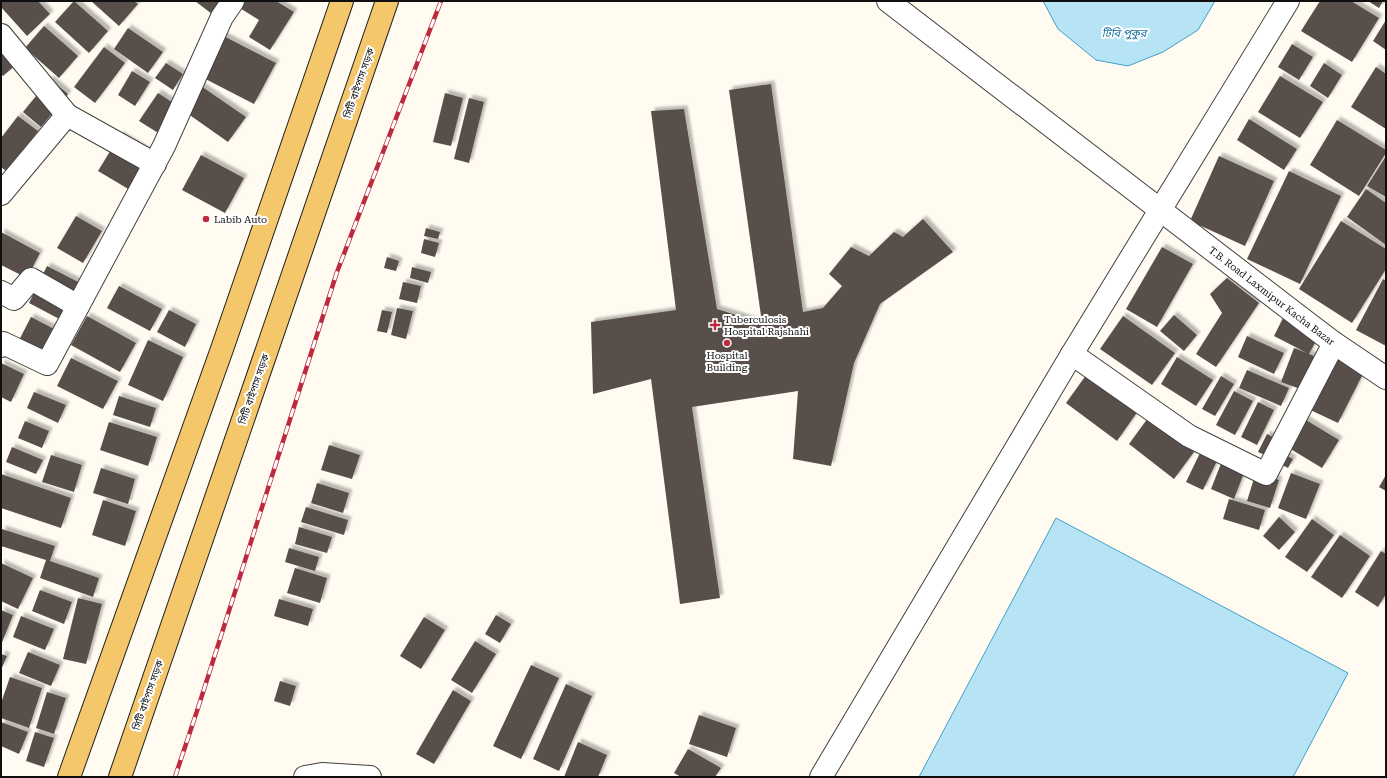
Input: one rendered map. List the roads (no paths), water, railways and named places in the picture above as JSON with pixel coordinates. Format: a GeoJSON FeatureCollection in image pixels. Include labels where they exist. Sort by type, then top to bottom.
{"type":"FeatureCollection","features":[{"type":"Feature","properties":{"kind":"main road"},"geometry":{"type":"LineString","coordinates":[[69,777],[222,349],[342,1]]}},
{"type":"Feature","properties":{"kind":"main road","name":"সিটি বাইপাস সড়ক"},"geometry":{"type":"LineString","coordinates":[[120,777],[387,1]]}},
{"type":"Feature","properties":{"kind":"street"},"geometry":{"type":"LineString","coordinates":[[1,346],[2,343],[47,364],[155,164],[222,17],[232,1]]}},
{"type":"Feature","properties":{"kind":"street","name":"T.B. Road Laxmipur Kacha Bazar"},"geometry":{"type":"LineString","coordinates":[[888,1],[1334,343],[1386,378]]}},
{"type":"Feature","properties":{"kind":"street"},"geometry":{"type":"LineString","coordinates":[[821,777],[1072,354],[1288,1]]}},
{"type":"Feature","properties":{"kind":"street"},"geometry":{"type":"LineString","coordinates":[[1,35],[67,115],[155,164]]}},
{"type":"Feature","properties":{"kind":"street"},"geometry":{"type":"LineString","coordinates":[[1,194],[67,115]]}},
{"type":"Feature","properties":{"kind":"street"},"geometry":{"type":"LineString","coordinates":[[1,292],[14,299],[31,279],[78,306]]}},
{"type":"Feature","properties":{"kind":"street"},"geometry":{"type":"LineString","coordinates":[[1072,354],[1189,436],[1266,474],[1334,343]]}},
{"type":"Feature","properties":{"kind":"street"},"geometry":{"type":"LineString","coordinates":[[304,777],[322,774],[370,777]]}},
{"type":"Feature","properties":{"kind":"water","name":"টিবি পুকুর"},"geometry":{"type":"Polygon","coordinates":[[[1043,1],[1215,1],[1198,30],[1163,52],[1128,66],[1096,60],[1058,29],[1043,1]]]}},
{"type":"Feature","properties":{"kind":"water"},"geometry":{"type":"Polygon","coordinates":[[[1056,518],[1348,673],[1293,777],[919,777],[1056,518]]]}},
{"type":"Feature","properties":{"kind":"railway"},"geometry":{"type":"LineString","coordinates":[[175,777],[337,272],[441,1]]}},
{"type":"Feature","properties":{"kind":"place","name":"Labib Auto"},"geometry":{"type":"Point","coordinates":[206,219]}},
{"type":"Feature","properties":{"kind":"place","name":"Tuberculosis Hospital Rajshahi"},"geometry":{"type":"Point","coordinates":[715,325]}},
{"type":"Feature","properties":{"kind":"place","name":"Hospital Building"},"geometry":{"type":"Point","coordinates":[727,343]}}]}
